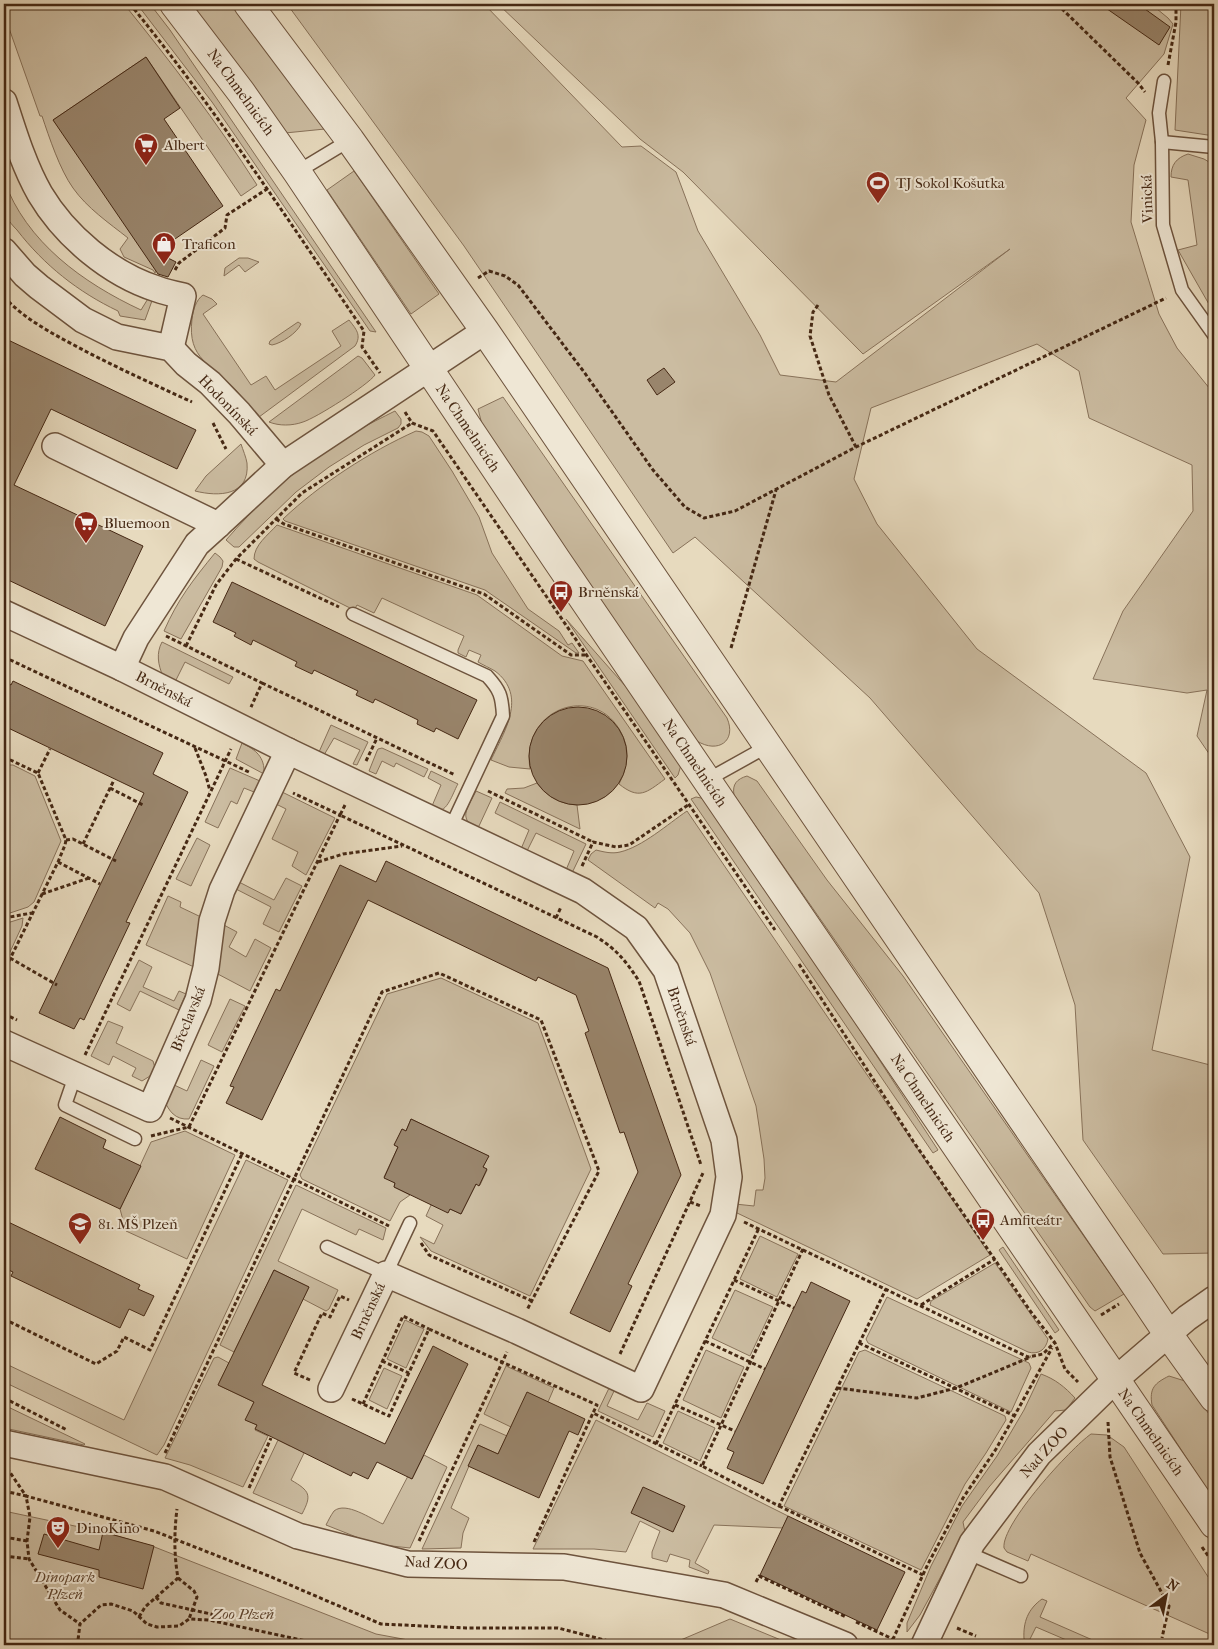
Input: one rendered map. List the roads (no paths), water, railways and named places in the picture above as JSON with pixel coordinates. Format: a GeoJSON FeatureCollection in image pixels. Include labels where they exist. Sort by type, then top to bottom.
{"type":"FeatureCollection","features":[{"type":"Feature","properties":{"kind":"street","name":"Na Chmelnicích"},"geometry":{"type":"LineString","coordinates":[[174,4],[241,92],[297,172],[428,370],[1080,1328],[1115,1380],[1206,1532]]}},
{"type":"Feature","properties":{"kind":"street"},"geometry":{"type":"LineString","coordinates":[[248,4],[350,140],[485,331],[1168,1334],[1214,1398]]}},
{"type":"Feature","properties":{"kind":"street"},"geometry":{"type":"LineString","coordinates":[[4,102],[36,186],[46,204],[65,227],[92,252],[117,270],[156,289],[183,296],[171,348],[117,337],[83,320],[25,275],[4,251]]}},
{"type":"Feature","properties":{"kind":"street"},"geometry":{"type":"LineString","coordinates":[[122,668],[136,638],[198,544],[218,525],[282,466],[485,331]]}},
{"type":"Feature","properties":{"kind":"street","name":"Hodonínská"},"geometry":{"type":"LineString","coordinates":[[171,348],[186,364],[210,383],[239,413],[282,466]]}},
{"type":"Feature","properties":{"kind":"street"},"geometry":{"type":"LineString","coordinates":[[55,446],[218,525]]}},
{"type":"Feature","properties":{"kind":"street","name":"Brněnská"},"geometry":{"type":"LineString","coordinates":[[4,613],[583,891],[636,928],[666,970],[724,1140],[729,1177],[723,1215],[641,1389],[522,1320],[386,1274],[331,1389]]}},
{"type":"Feature","properties":{"kind":"street","name":"Břeclavská"},"geometry":{"type":"LineString","coordinates":[[75,1076],[150,1109],[198,1000],[206,968],[212,921],[222,890],[288,751]]}},
{"type":"Feature","properties":{"kind":"street"},"geometry":{"type":"LineString","coordinates":[[4,1043],[75,1076]]}},
{"type":"Feature","properties":{"kind":"street","name":"Nad ZOO"},"geometry":{"type":"LineString","coordinates":[[924,1645],[972,1544],[1038,1454],[1101,1409],[1115,1380],[1187,1318],[1214,1300]]}},
{"type":"Feature","properties":{"kind":"street","name":"Nad ZOO"},"geometry":{"type":"LineString","coordinates":[[4,1443],[166,1477],[298,1536],[408,1564],[564,1568],[724,1595],[845,1645]]}},
{"type":"Feature","properties":{"kind":"lane","name":"Vinická"},"geometry":{"type":"LineString","coordinates":[[1164,80],[1159,113],[1162,142],[1164,225],[1182,290],[1214,335]]}},
{"type":"Feature","properties":{"kind":"lane"},"geometry":{"type":"LineString","coordinates":[[297,172],[350,140]]}},
{"type":"Feature","properties":{"kind":"lane"},"geometry":{"type":"LineString","coordinates":[[1162,142],[1214,147]]}},
{"type":"Feature","properties":{"kind":"lane"},"geometry":{"type":"LineString","coordinates":[[353,614],[487,676],[498,688],[502,700],[503,716],[450,828]]}},
{"type":"Feature","properties":{"kind":"lane"},"geometry":{"type":"LineString","coordinates":[[707,780],[768,746]]}},
{"type":"Feature","properties":{"kind":"lane"},"geometry":{"type":"LineString","coordinates":[[75,1076],[65,1105],[135,1139]]}},
{"type":"Feature","properties":{"kind":"lane"},"geometry":{"type":"LineString","coordinates":[[327,1247],[386,1274],[408,1228]]}},
{"type":"Feature","properties":{"kind":"lane"},"geometry":{"type":"LineString","coordinates":[[968,1553],[1021,1576]]}},
{"type":"Feature","properties":{"kind":"place","name":"Albert"},"geometry":{"type":"Point","coordinates":[146,166]}},
{"type":"Feature","properties":{"kind":"place","name":"TJ Sokol Košutka"},"geometry":{"type":"Point","coordinates":[878,204]}},
{"type":"Feature","properties":{"kind":"place","name":"Traficon"},"geometry":{"type":"Point","coordinates":[164,265]}},
{"type":"Feature","properties":{"kind":"place","name":"Bluemoon"},"geometry":{"type":"Point","coordinates":[86,544]}},
{"type":"Feature","properties":{"kind":"place","name":"Brněnská"},"geometry":{"type":"Point","coordinates":[561,613]}},
{"type":"Feature","properties":{"kind":"place","name":"Amfiteátr"},"geometry":{"type":"Point","coordinates":[983,1241]}},
{"type":"Feature","properties":{"kind":"place","name":"81. MŠ Plzeň"},"geometry":{"type":"Point","coordinates":[80,1245]}},
{"type":"Feature","properties":{"kind":"place","name":"DinoKino"},"geometry":{"type":"Point","coordinates":[58,1549]}},
{"type":"Feature","properties":{"kind":"park label","name":"Dinopark Plzeň"},"geometry":{"type":"Point","coordinates":[65,1586]}},
{"type":"Feature","properties":{"kind":"park label","name":"Zoo Plzeň"},"geometry":{"type":"Point","coordinates":[243,1614]}}]}
